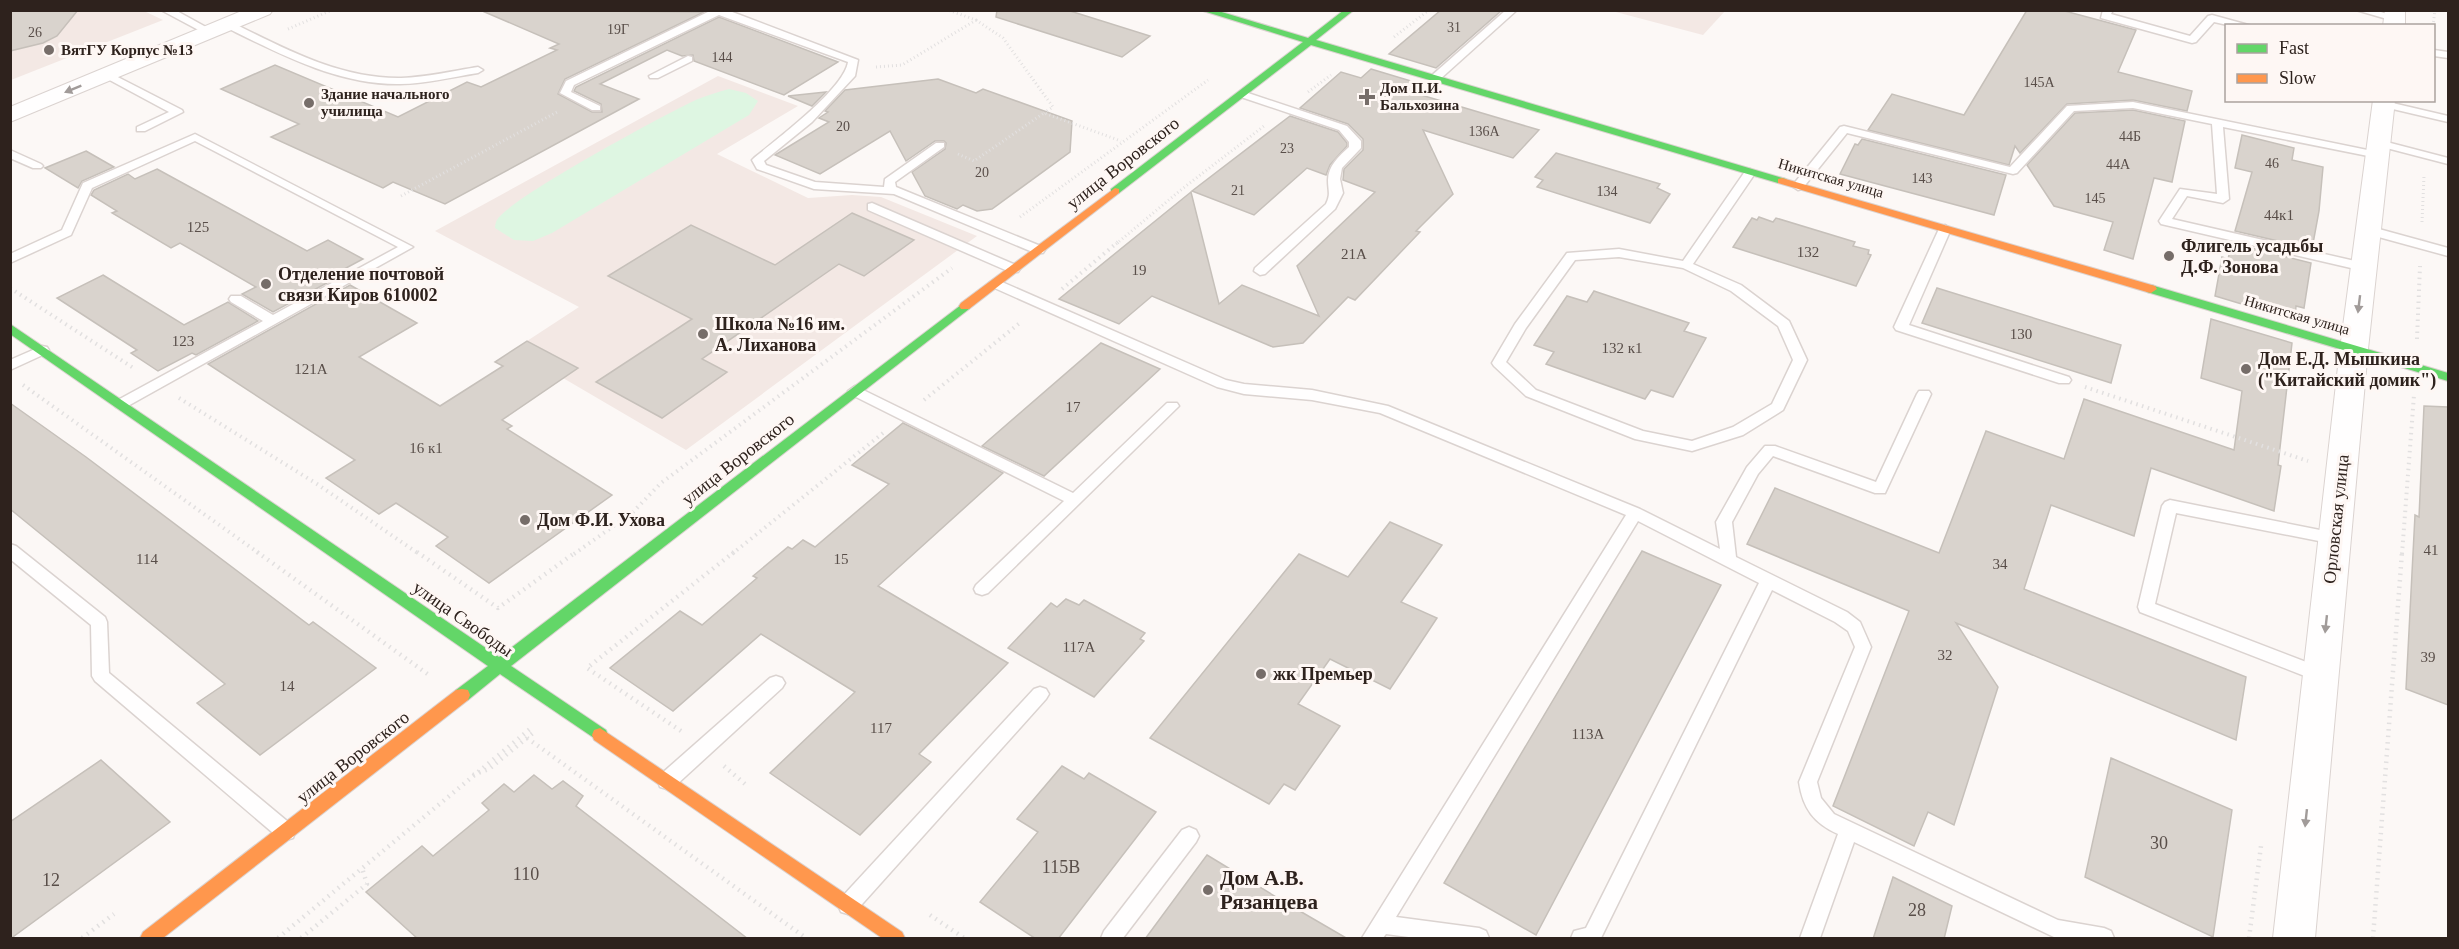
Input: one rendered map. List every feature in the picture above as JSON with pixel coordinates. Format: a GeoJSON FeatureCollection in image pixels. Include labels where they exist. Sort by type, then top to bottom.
{"type":"FeatureCollection","features":[{"type":"Feature","properties":{"kind":"street"},"geometry":{"type":"LineString","coordinates":[[10,115],[263,10]]}},
{"type":"Feature","properties":{"kind":"street","name":"Никитская улица"},"geometry":{"type":"LineString","coordinates":[[1204,10],[2448,377]]}},
{"type":"Feature","properties":{"kind":"street","name":"улица Воровского"},"geometry":{"type":"LineString","coordinates":[[149,939],[1350,10]]}},
{"type":"Feature","properties":{"kind":"street","name":"Орловская улица"},"geometry":{"type":"LineString","coordinates":[[2294,939],[2354,349],[2384,102]]}},
{"type":"Feature","properties":{"kind":"street","name":"улица Свободы"},"geometry":{"type":"LineString","coordinates":[[10,328],[896,939]]}},
{"type":"Feature","properties":{"kind":"lane"},"geometry":{"type":"LineString","coordinates":[[165,10],[364,79],[401,81],[478,70]]}},
{"type":"Feature","properties":{"kind":"lane"},"geometry":{"type":"LineString","coordinates":[[596,108],[565,93],[570,82],[719,10],[752,26],[853,60],[851,74],[808,120],[758,160],[761,167],[814,185],[890,190],[922,200],[1039,250]]}},
{"type":"Feature","properties":{"kind":"lane"},"geometry":{"type":"LineString","coordinates":[[1434,79],[1512,10]]}},
{"type":"Feature","properties":{"kind":"lane"},"geometry":{"type":"LineString","coordinates":[[2108,10],[2105,16],[2192,40],[2212,18],[2238,24]]}},
{"type":"Feature","properties":{"kind":"lane"},"geometry":{"type":"LineString","coordinates":[[2361,10],[2394,18]]}},
{"type":"Feature","properties":{"kind":"lane"},"geometry":{"type":"LineString","coordinates":[[654,76],[688,59]]}},
{"type":"Feature","properties":{"kind":"lane"},"geometry":{"type":"LineString","coordinates":[[108,75],[178,112],[141,129]]}},
{"type":"Feature","properties":{"kind":"lane"},"geometry":{"type":"LineString","coordinates":[[1242,94],[1343,128],[1355,141],[1355,148],[1335,166],[1333,180],[1337,193],[1331,206],[1260,271]]}},
{"type":"Feature","properties":{"kind":"lane"},"geometry":{"type":"LineString","coordinates":[[2384,102],[2448,119]]}},
{"type":"Feature","properties":{"kind":"lane"},"geometry":{"type":"LineString","coordinates":[[1798,186],[1844,129],[2013,171],[2071,108],[2133,105],[2217,122],[2448,161]]}},
{"type":"Feature","properties":{"kind":"lane"},"geometry":{"type":"LineString","coordinates":[[2217,122],[2223,199],[2184,192],[2164,221],[2364,267]]}},
{"type":"Feature","properties":{"kind":"lane"},"geometry":{"type":"LineString","coordinates":[[10,259],[67,232],[87,186],[195,137],[406,247],[121,404]]}},
{"type":"Feature","properties":{"kind":"lane"},"geometry":{"type":"LineString","coordinates":[[890,190],[889,181],[940,145]]}},
{"type":"Feature","properties":{"kind":"lane"},"geometry":{"type":"LineString","coordinates":[[10,153],[37,166]]}},
{"type":"Feature","properties":{"kind":"lane"},"geometry":{"type":"LineString","coordinates":[[1686,265],[1750,172]]}},
{"type":"Feature","properties":{"kind":"lane"},"geometry":{"type":"LineString","coordinates":[[872,207],[1014,269]]}},
{"type":"Feature","properties":{"kind":"lane"},"geometry":{"type":"LineString","coordinates":[[1945,229],[1901,327],[2064,380]]}},
{"type":"Feature","properties":{"kind":"lane"},"geometry":{"type":"LineString","coordinates":[[2368,230],[2448,252]]}},
{"type":"Feature","properties":{"kind":"lane"},"geometry":{"type":"LineString","coordinates":[[1619,254],[1686,265],[1736,288],[1784,324],[1800,360],[1778,407],[1738,431],[1692,446],[1640,435],[1531,393],[1499,363],[1520,327],[1570,256],[1619,254]]}},
{"type":"Feature","properties":{"kind":"lane"},"geometry":{"type":"LineString","coordinates":[[995,284],[1222,384],[1244,389],[1312,395],[1383,409],[1635,513],[1841,617],[1854,627],[1863,646],[1808,782],[1810,797],[1818,810],[1827,820],[2056,929],[2104,939]]}},
{"type":"Feature","properties":{"kind":"lane"},"geometry":{"type":"LineString","coordinates":[[236,299],[273,321]]}},
{"type":"Feature","properties":{"kind":"lane"},"geometry":{"type":"LineString","coordinates":[[10,366],[42,350]]}},
{"type":"Feature","properties":{"kind":"lane"},"geometry":{"type":"LineString","coordinates":[[855,391],[1074,500]]}},
{"type":"Feature","properties":{"kind":"lane"},"geometry":{"type":"LineString","coordinates":[[1729,561],[1724,522],[1752,471],[1770,450],[1881,489],[1924,394]]}},
{"type":"Feature","properties":{"kind":"lane"},"geometry":{"type":"LineString","coordinates":[[982,589],[1172,406]]}},
{"type":"Feature","properties":{"kind":"lane"},"geometry":{"type":"LineString","coordinates":[[2321,675],[2146,607],[2169,507],[2334,538]]}},
{"type":"Feature","properties":{"kind":"lane"},"geometry":{"type":"LineString","coordinates":[[1479,939],[1377,931],[1635,513]]}},
{"type":"Feature","properties":{"kind":"lane"},"geometry":{"type":"LineString","coordinates":[[10,550],[99,622],[101,676],[286,832]]}},
{"type":"Feature","properties":{"kind":"lane"},"geometry":{"type":"LineString","coordinates":[[1581,939],[1592,936],[1768,582]]}},
{"type":"Feature","properties":{"kind":"lane"},"geometry":{"type":"LineString","coordinates":[[667,781],[776,683]]}},
{"type":"Feature","properties":{"kind":"lane"},"geometry":{"type":"LineString","coordinates":[[848,905],[1040,694]]}},
{"type":"Feature","properties":{"kind":"lane"},"geometry":{"type":"LineString","coordinates":[[1810,939],[1849,830]]}},
{"type":"Feature","properties":{"kind":"lane"},"geometry":{"type":"LineString","coordinates":[[1112,939],[1189,836]]}},
{"type":"Feature","properties":{"kind":"path"},"geometry":{"type":"LineString","coordinates":[[948,10],[976,20],[1003,38],[1053,107],[974,161],[956,154]]}},
{"type":"Feature","properties":{"kind":"path"},"geometry":{"type":"LineString","coordinates":[[1388,40],[1429,10]]}},
{"type":"Feature","properties":{"kind":"path"},"geometry":{"type":"LineString","coordinates":[[852,68],[902,65],[976,20]]}},
{"type":"Feature","properties":{"kind":"path"},"geometry":{"type":"LineString","coordinates":[[999,233],[1217,73]]}},
{"type":"Feature","properties":{"kind":"path"},"geometry":{"type":"LineString","coordinates":[[705,747],[588,668],[814,490],[1182,189],[1334,73]]}},
{"type":"Feature","properties":{"kind":"path"},"geometry":{"type":"LineString","coordinates":[[401,196],[579,100]]}},
{"type":"Feature","properties":{"kind":"path"},"geometry":{"type":"LineString","coordinates":[[1044,113],[1122,142]]}},
{"type":"Feature","properties":{"kind":"path"},"geometry":{"type":"LineString","coordinates":[[2373,939],[2415,367],[2426,156]]}},
{"type":"Feature","properties":{"kind":"path"},"geometry":{"type":"LineString","coordinates":[[10,288],[157,384],[318,484],[498,608],[632,513],[661,483],[974,251]]}},
{"type":"Feature","properties":{"kind":"path"},"geometry":{"type":"LineString","coordinates":[[2064,380],[2308,461]]}},
{"type":"Feature","properties":{"kind":"path"},"geometry":{"type":"LineString","coordinates":[[20,382],[429,674]]}},
{"type":"Feature","properties":{"kind":"path"},"geometry":{"type":"LineString","coordinates":[[278,939],[535,724]]}},
{"type":"Feature","properties":{"kind":"path"},"geometry":{"type":"LineString","coordinates":[[473,776],[489,769],[527,738],[806,939]]}},
{"type":"Feature","properties":{"kind":"path"},"geometry":{"type":"LineString","coordinates":[[302,939],[367,884],[362,868]]}},
{"type":"Feature","properties":{"kind":"shaded area","name":"ВятГУ Корпус №13"},"geometry":{"type":"Polygon","coordinates":[[[11,11],[144,11],[163,20],[11,80],[11,11]]]}},
{"type":"Feature","properties":{"kind":"shaded area"},"geometry":{"type":"Polygon","coordinates":[[[1612,11],[1725,11],[1703,35],[1612,11]]]}},
{"type":"Feature","properties":{"kind":"shaded area"},"geometry":{"type":"Polygon","coordinates":[[[718,76],[798,106],[717,154],[808,198],[852,195],[881,197],[977,236],[686,450],[563,378],[578,368],[527,341],[579,307],[435,231],[718,76]]]}},
{"type":"Feature","properties":{"kind":"green space"},"geometry":{"type":"Polygon","coordinates":[[[729,89],[746,93],[758,101],[749,115],[552,233],[533,241],[514,240],[495,228],[497,221],[508,209],[558,176],[681,107],[729,89]]]}},
{"type":"Feature","properties":{"kind":"building","name":"ВятГУ Корпус №13"},"geometry":{"type":"Polygon","coordinates":[[[10,10],[78,10],[57,36],[43,43],[10,51],[10,10]]]}},
{"type":"Feature","properties":{"kind":"building"},"geometry":{"type":"Polygon","coordinates":[[[480,10],[704,12],[565,79],[558,94],[592,112],[602,112],[601,104],[574,91],[576,87],[719,17],[838,62],[784,95],[694,61],[693,55],[682,56],[667,50],[600,84],[639,99],[445,204],[393,182],[383,188],[271,137],[299,124],[221,89],[275,65],[398,117],[467,82],[481,87],[557,50],[550,48],[559,44],[480,10]]]}},
{"type":"Feature","properties":{"kind":"building"},"geometry":{"type":"Polygon","coordinates":[[[997,10],[1067,10],[1150,36],[1122,57],[996,17],[997,10]]]}},
{"type":"Feature","properties":{"kind":"building"},"geometry":{"type":"Polygon","coordinates":[[[1441,10],[1502,10],[1436,68],[1389,54],[1441,10]]]}},
{"type":"Feature","properties":{"kind":"building"},"geometry":{"type":"Polygon","coordinates":[[[2027,10],[2061,10],[2136,30],[2118,72],[2192,91],[2187,111],[2133,100],[2067,104],[2020,153],[2015,146],[2009,165],[1868,130],[1892,94],[1964,115],[2027,10]]]}},
{"type":"Feature","properties":{"kind":"building"},"geometry":{"type":"Polygon","coordinates":[[[1371,69],[1421,84],[1411,92],[1539,130],[1513,158],[1423,130],[1453,194],[1416,231],[1420,232],[1355,300],[1348,297],[1303,343],[1273,347],[1152,296],[1119,324],[1059,299],[1191,192],[1219,304],[1242,285],[1319,316],[1297,266],[1375,192],[1343,180],[1344,169],[1363,150],[1363,139],[1348,124],[1300,108],[1341,72],[1361,78],[1371,69]]]}},
{"type":"Feature","properties":{"kind":"building"},"geometry":{"type":"Polygon","coordinates":[[[938,79],[976,93],[983,89],[1072,121],[1070,152],[992,209],[977,211],[963,205],[957,209],[925,196],[912,172],[945,149],[944,141],[935,141],[906,161],[890,131],[820,174],[775,155],[829,122],[819,118],[828,112],[825,111],[845,90],[938,79]]]}},
{"type":"Feature","properties":{"kind":"building"},"geometry":{"type":"Polygon","coordinates":[[[826,92],[812,106],[788,96],[826,92]]]}},
{"type":"Feature","properties":{"kind":"building"},"geometry":{"type":"Polygon","coordinates":[[[2133,110],[2185,121],[2172,182],[2154,178],[2133,259],[2104,250],[2113,222],[2054,206],[2027,165],[2075,113],[2133,110]]]}},
{"type":"Feature","properties":{"kind":"building"},"geometry":{"type":"Polygon","coordinates":[[[1290,116],[1338,132],[1347,143],[1347,146],[1330,165],[1326,175],[1307,168],[1254,215],[1192,191],[1290,116]]]}},
{"type":"Feature","properties":{"kind":"building"},"geometry":{"type":"Polygon","coordinates":[[[2242,135],[2294,148],[2292,160],[2323,167],[2319,211],[2312,249],[2235,231],[2252,172],[2235,168],[2242,135]]]}},
{"type":"Feature","properties":{"kind":"building"},"geometry":{"type":"Polygon","coordinates":[[[1862,139],[2006,175],[1994,215],[1840,174],[1855,144],[1858,145],[1862,139]]]}},
{"type":"Feature","properties":{"kind":"building"},"geometry":{"type":"Polygon","coordinates":[[[86,151],[114,167],[82,181],[78,188],[45,168],[86,151]]]}},
{"type":"Feature","properties":{"kind":"building"},"geometry":{"type":"Polygon","coordinates":[[[1556,153],[1660,184],[1657,188],[1670,194],[1650,223],[1537,187],[1543,180],[1535,177],[1556,153]]]}},
{"type":"Feature","properties":{"kind":"building","name":"Отделение почтовой связи Киров 610002"},"geometry":{"type":"Polygon","coordinates":[[[157,169],[307,251],[328,240],[363,259],[333,275],[338,277],[273,312],[242,294],[256,287],[180,243],[171,248],[112,213],[117,211],[91,195],[94,190],[128,174],[135,179],[157,169]]]}},
{"type":"Feature","properties":{"kind":"building","name":"Школа №16 им. А. Лиханова"},"geometry":{"type":"Polygon","coordinates":[[[852,213],[914,240],[864,276],[839,264],[702,359],[727,372],[662,418],[596,382],[692,319],[608,276],[691,225],[775,265],[852,213]]]}},
{"type":"Feature","properties":{"kind":"building"},"geometry":{"type":"Polygon","coordinates":[[[1759,217],[1773,222],[1776,218],[1855,242],[1853,246],[1869,250],[1868,254],[1871,255],[1856,286],[1733,247],[1752,218],[1757,220],[1759,217]]]}},
{"type":"Feature","properties":{"kind":"building"},"geometry":{"type":"Polygon","coordinates":[[[2232,243],[2311,263],[2304,308],[2296,306],[2295,320],[2215,296],[2222,257],[2228,259],[2232,243]]]}},
{"type":"Feature","properties":{"kind":"building"},"geometry":{"type":"Polygon","coordinates":[[[103,275],[184,325],[228,302],[258,321],[196,355],[192,353],[158,371],[131,353],[137,350],[57,298],[103,275]]]}},
{"type":"Feature","properties":{"kind":"building"},"geometry":{"type":"Polygon","coordinates":[[[350,285],[417,323],[359,357],[440,406],[503,366],[495,362],[527,341],[578,368],[502,420],[512,426],[507,429],[612,495],[489,583],[436,546],[448,537],[396,503],[379,514],[326,478],[355,460],[208,364],[350,285]]]}},
{"type":"Feature","properties":{"kind":"building"},"geometry":{"type":"Polygon","coordinates":[[[1937,288],[2121,345],[2111,383],[1922,323],[1937,288]]]}},
{"type":"Feature","properties":{"kind":"building"},"geometry":{"type":"Polygon","coordinates":[[[1594,291],[1689,323],[1684,331],[1706,338],[1673,397],[1651,390],[1645,399],[1546,364],[1554,352],[1534,345],[1567,296],[1587,302],[1594,291]]]}},
{"type":"Feature","properties":{"kind":"building"},"geometry":{"type":"Polygon","coordinates":[[[2211,319],[2292,343],[2278,465],[2281,466],[2274,511],[2151,468],[2134,536],[2051,505],[2024,589],[2246,677],[2236,740],[1956,623],[1998,687],[1954,825],[1928,812],[1914,846],[1833,806],[1909,611],[1747,544],[1775,488],[1939,553],[1986,431],[2064,459],[2084,399],[2234,450],[2242,391],[2201,378],[2211,319]]]}},
{"type":"Feature","properties":{"kind":"building"},"geometry":{"type":"Polygon","coordinates":[[[1101,343],[1160,369],[1044,476],[982,446],[1101,343]]]}},
{"type":"Feature","properties":{"kind":"building"},"geometry":{"type":"Polygon","coordinates":[[[10,403],[86,457],[309,625],[313,622],[376,668],[260,755],[197,703],[225,684],[10,509],[10,403]]]}},
{"type":"Feature","properties":{"kind":"building"},"geometry":{"type":"Polygon","coordinates":[[[2424,406],[2448,407],[2448,705],[2406,689],[2415,515],[2419,517],[2424,406]]]}},
{"type":"Feature","properties":{"kind":"building"},"geometry":{"type":"Polygon","coordinates":[[[903,423],[1003,473],[878,586],[1008,663],[919,754],[931,762],[860,835],[770,773],[855,692],[761,634],[673,711],[610,668],[680,611],[702,625],[757,578],[753,576],[788,547],[792,549],[803,540],[815,547],[889,484],[852,465],[903,423]]]}},
{"type":"Feature","properties":{"kind":"building","name":"жк Премьер"},"geometry":{"type":"Polygon","coordinates":[[[1390,522],[1442,545],[1401,602],[1437,618],[1390,689],[1330,659],[1298,704],[1340,726],[1295,790],[1284,784],[1269,804],[1150,738],[1299,554],[1348,577],[1390,522]]]}},
{"type":"Feature","properties":{"kind":"building"},"geometry":{"type":"Polygon","coordinates":[[[1642,551],[1721,585],[1536,935],[1444,883],[1642,551]]]}},
{"type":"Feature","properties":{"kind":"building"},"geometry":{"type":"Polygon","coordinates":[[[1066,599],[1079,605],[1084,600],[1145,633],[1140,639],[1144,641],[1094,697],[1008,648],[1051,603],[1057,607],[1066,599]]]}},
{"type":"Feature","properties":{"kind":"building"},"geometry":{"type":"Polygon","coordinates":[[[2111,758],[2232,810],[2213,937],[2085,877],[2111,758]]]}},
{"type":"Feature","properties":{"kind":"building"},"geometry":{"type":"Polygon","coordinates":[[[101,760],[170,822],[10,939],[10,822],[101,760]]]}},
{"type":"Feature","properties":{"kind":"building"},"geometry":{"type":"Polygon","coordinates":[[[1062,766],[1084,779],[1089,773],[1156,812],[1058,939],[1036,939],[980,902],[1038,832],[1017,819],[1062,766]]]}},
{"type":"Feature","properties":{"kind":"building"},"geometry":{"type":"Polygon","coordinates":[[[534,775],[552,789],[563,781],[583,796],[576,806],[748,939],[418,939],[366,892],[422,846],[433,856],[489,810],[482,803],[504,784],[514,792],[534,775]]]}},
{"type":"Feature","properties":{"kind":"building","name":"Дом А.В. Рязанцева"},"geometry":{"type":"Polygon","coordinates":[[[1207,855],[1286,903],[1348,939],[1145,939],[1207,855]]]}},
{"type":"Feature","properties":{"kind":"building"},"geometry":{"type":"Polygon","coordinates":[[[1893,877],[1952,906],[1944,939],[1873,939],[1893,877]]]}},
{"type":"Feature","properties":{"kind":"traffic: fast"},"geometry":{"type":"LineString","coordinates":[[1204,10],[1782,181]]}},
{"type":"Feature","properties":{"kind":"traffic: fast"},"geometry":{"type":"LineString","coordinates":[[1115,191],[1350,10]]}},
{"type":"Feature","properties":{"kind":"traffic: fast"},"geometry":{"type":"LineString","coordinates":[[2151,289],[2448,377]]}},
{"type":"Feature","properties":{"kind":"traffic: fast"},"geometry":{"type":"LineString","coordinates":[[462,695],[965,306]]}},
{"type":"Feature","properties":{"kind":"traffic: fast"},"geometry":{"type":"LineString","coordinates":[[10,328],[600,735]]}},
{"type":"Feature","properties":{"kind":"traffic: slow"},"geometry":{"type":"LineString","coordinates":[[1782,181],[2151,289]]}},
{"type":"Feature","properties":{"kind":"traffic: slow"},"geometry":{"type":"LineString","coordinates":[[965,306],[1115,191]]}},
{"type":"Feature","properties":{"kind":"traffic: slow"},"geometry":{"type":"LineString","coordinates":[[149,938],[462,695]]}},
{"type":"Feature","properties":{"kind":"traffic: slow"},"geometry":{"type":"LineString","coordinates":[[600,735],[896,938]]}},
{"type":"Feature","properties":{"kind":"place","name":"ВятГУ Корпус №13"},"geometry":{"type":"Point","coordinates":[49,50]}},
{"type":"Feature","properties":{"kind":"place","name":"Дом П.И. Бальхозина"},"geometry":{"type":"Point","coordinates":[1367,97]}},
{"type":"Feature","properties":{"kind":"place","name":"Здание начального училища"},"geometry":{"type":"Point","coordinates":[309,103]}},
{"type":"Feature","properties":{"kind":"place","name":"Флигель усадьбы Д.Ф. Зонова"},"geometry":{"type":"Point","coordinates":[2169,256]}},
{"type":"Feature","properties":{"kind":"place","name":"Отделение почтовой связи Киров 610002"},"geometry":{"type":"Point","coordinates":[266,284]}},
{"type":"Feature","properties":{"kind":"place","name":"Школа №16 им. А. Лиханова"},"geometry":{"type":"Point","coordinates":[703,334]}},
{"type":"Feature","properties":{"kind":"place","name":"Дом Е.Д. Мышкина (\"Китайский домик\")"},"geometry":{"type":"Point","coordinates":[2246,369]}},
{"type":"Feature","properties":{"kind":"place","name":"Дом Ф.И. Ухова"},"geometry":{"type":"Point","coordinates":[525,520]}},
{"type":"Feature","properties":{"kind":"place","name":"жк Премьер"},"geometry":{"type":"Point","coordinates":[1261,674]}},
{"type":"Feature","properties":{"kind":"place","name":"Дом А.В. Рязанцева"},"geometry":{"type":"Point","coordinates":[1208,890]}}]}
